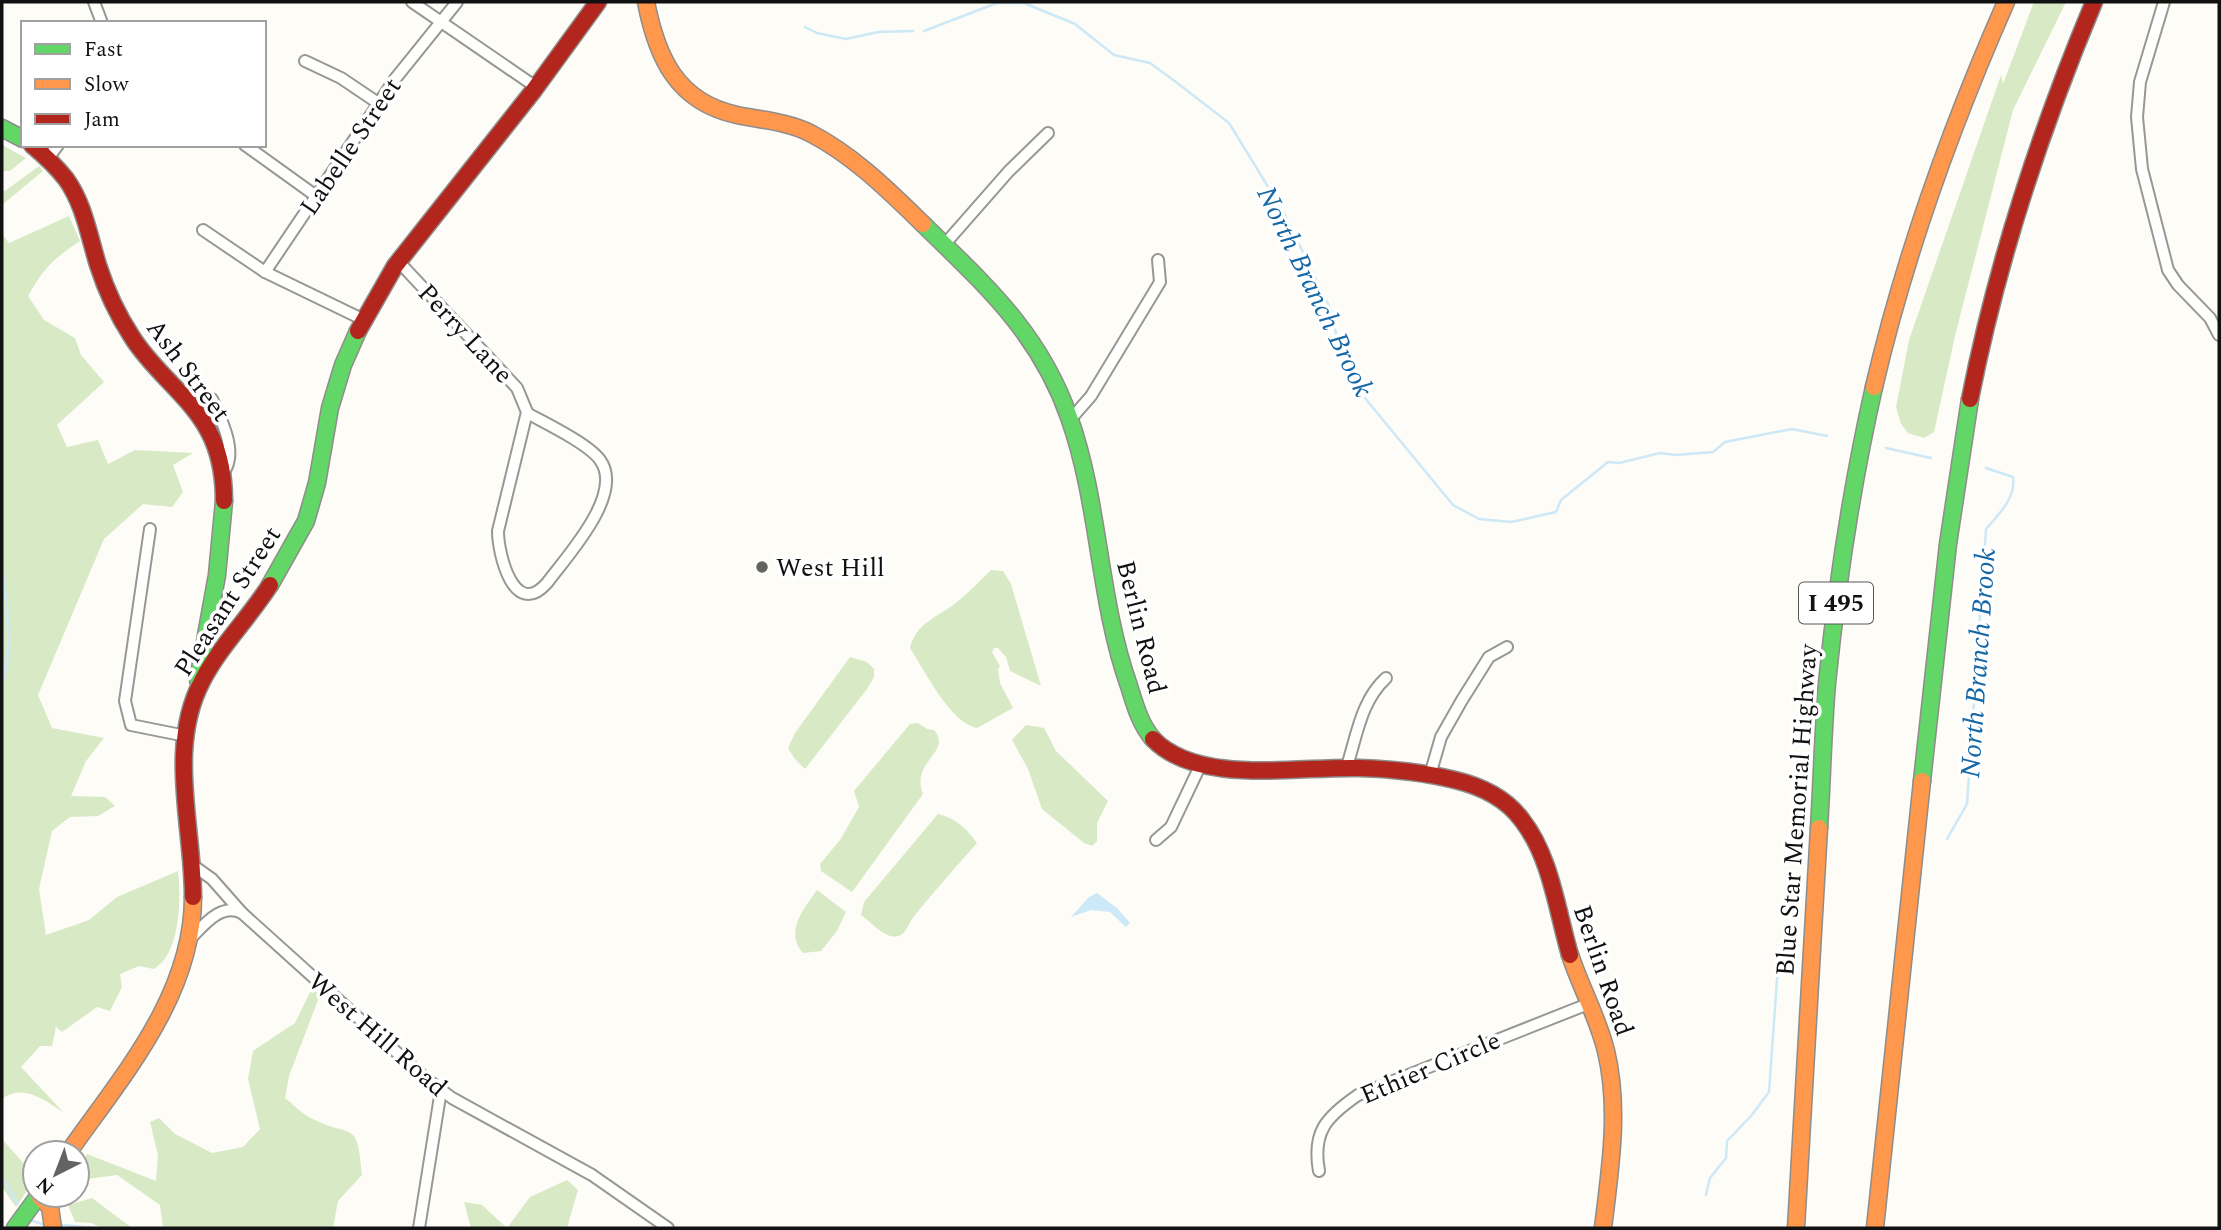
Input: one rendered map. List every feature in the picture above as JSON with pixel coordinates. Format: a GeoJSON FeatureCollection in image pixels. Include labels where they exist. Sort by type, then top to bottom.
{"type":"FeatureCollection","features":[{"type":"Feature","properties":{"kind":"main road","name":"Pleasant Street"},"geometry":{"type":"LineString","coordinates":[[77,1139],[158,1020],[176,984],[190,939],[193,906],[182,782],[189,713],[197,691],[232,635],[256,607],[281,568],[312,508],[334,394],[344,360],[362,319],[398,261],[536,88],[598,2]]}},
{"type":"Feature","properties":{"kind":"main road","name":"Berlin Road"},"geometry":{"type":"LineString","coordinates":[[646,2],[661,56],[679,83],[697,100],[727,112],[801,129],[872,177],[998,297],[1033,343],[1058,389],[1070,420],[1085,480],[1117,648],[1142,724],[1157,744],[1180,758],[1201,764],[1249,769],[1348,766],[1385,768],[1460,781],[1505,802],[1520,817],[1545,872],[1572,965],[1605,1047],[1614,1111],[1612,1163],[1603,1228]]}},
{"type":"Feature","properties":{"kind":"main road","name":"Blue Star Memorial Highway"},"geometry":{"type":"LineString","coordinates":[[1796,1228],[1828,675],[1840,573],[1861,444],[1885,338],[1918,226],[1970,86],[2006,2]]}},
{"type":"Feature","properties":{"kind":"main road"},"geometry":{"type":"LineString","coordinates":[[1875,1228],[1943,586],[1967,417],[1989,312],[2017,209],[2053,102],[2094,2]]}},
{"type":"Feature","properties":{"kind":"main road"},"geometry":{"type":"LineString","coordinates":[[2,128],[21,138]]}},
{"type":"Feature","properties":{"kind":"main road","name":"Ash Street"},"geometry":{"type":"LineString","coordinates":[[53,151],[83,209],[103,279],[115,309],[138,346],[206,427],[222,467],[223,517],[220,556],[197,691]]}},
{"type":"Feature","properties":{"kind":"main road"},"geometry":{"type":"LineString","coordinates":[[209,621],[232,635]]}},
{"type":"Feature","properties":{"kind":"main road"},"geometry":{"type":"LineString","coordinates":[[15,1228],[29,1209]]}},
{"type":"Feature","properties":{"kind":"main road"},"geometry":{"type":"LineString","coordinates":[[50,1209],[53,1228]]}},
{"type":"Feature","properties":{"kind":"street"},"geometry":{"type":"LineString","coordinates":[[94,2],[101,21]]}},
{"type":"Feature","properties":{"kind":"street"},"geometry":{"type":"LineString","coordinates":[[412,2],[536,88]]}},
{"type":"Feature","properties":{"kind":"street","name":"Labelle Street"},"geometry":{"type":"LineString","coordinates":[[265,272],[378,103],[457,2]]}},
{"type":"Feature","properties":{"kind":"street"},"geometry":{"type":"LineString","coordinates":[[2164,2],[2140,82],[2137,117],[2142,169],[2168,270],[2178,285],[2210,318],[2219,335]]}},
{"type":"Feature","properties":{"kind":"street"},"geometry":{"type":"LineString","coordinates":[[305,61],[341,78],[378,103]]}},
{"type":"Feature","properties":{"kind":"street"},"geometry":{"type":"LineString","coordinates":[[944,245],[1009,171],[1048,133]]}},
{"type":"Feature","properties":{"kind":"street"},"geometry":{"type":"LineString","coordinates":[[248,147],[316,196]]}},
{"type":"Feature","properties":{"kind":"street"},"geometry":{"type":"LineString","coordinates":[[202,230],[265,272],[362,319]]}},
{"type":"Feature","properties":{"kind":"street"},"geometry":{"type":"LineString","coordinates":[[1070,420],[1091,396],[1160,282],[1158,260]]}},
{"type":"Feature","properties":{"kind":"street","name":"Perry Lane"},"geometry":{"type":"LineString","coordinates":[[398,261],[517,388],[527,413],[498,530],[501,559],[512,584],[523,592],[532,593],[541,590],[547,583],[592,521],[603,500],[607,482],[600,460],[570,438],[527,413]]}},
{"type":"Feature","properties":{"kind":"street"},"geometry":{"type":"LineString","coordinates":[[212,399],[230,459],[223,473]]}},
{"type":"Feature","properties":{"kind":"street"},"geometry":{"type":"LineString","coordinates":[[150,530],[125,701],[131,725],[186,736]]}},
{"type":"Feature","properties":{"kind":"street"},"geometry":{"type":"LineString","coordinates":[[1430,775],[1441,737],[1462,700],[1489,657],[1507,647]]}},
{"type":"Feature","properties":{"kind":"street"},"geometry":{"type":"LineString","coordinates":[[1348,766],[1367,701],[1386,678]]}},
{"type":"Feature","properties":{"kind":"street"},"geometry":{"type":"LineString","coordinates":[[1156,839],[1171,827],[1201,764]]}},
{"type":"Feature","properties":{"kind":"street","name":"West Hill Road"},"geometry":{"type":"LineString","coordinates":[[191,864],[212,879],[242,913],[441,1090],[592,1175],[668,1228]]}},
{"type":"Feature","properties":{"kind":"street"},"geometry":{"type":"LineString","coordinates":[[190,939],[220,912],[236,910],[242,913]]}},
{"type":"Feature","properties":{"kind":"street","name":"Ethier Circle"},"geometry":{"type":"LineString","coordinates":[[1320,1171],[1316,1146],[1322,1128],[1358,1095],[1588,1003]]}},
{"type":"Feature","properties":{"kind":"street"},"geometry":{"type":"LineString","coordinates":[[419,1228],[441,1090]]}},
{"type":"Feature","properties":{"kind":"green space"},"geometry":{"type":"Polygon","coordinates":[[[2034,2],[2066,2],[2013,110],[1955,336],[1934,432],[1924,438],[1908,433],[1901,424],[1896,407],[1909,340],[2001,75],[2003,84],[2034,2]]]}},
{"type":"Feature","properties":{"kind":"green space"},"geometry":{"type":"Polygon","coordinates":[[[2,144],[26,158],[10,171],[2,169],[2,144]]]}},
{"type":"Feature","properties":{"kind":"green space"},"geometry":{"type":"Polygon","coordinates":[[[39,166],[43,171],[2,205],[2,190],[5,191],[39,166]]]}},
{"type":"Feature","properties":{"kind":"green space"},"geometry":{"type":"Polygon","coordinates":[[[69,216],[80,241],[50,265],[28,296],[44,320],[75,338],[81,355],[104,382],[57,425],[67,447],[98,440],[108,464],[135,450],[193,453],[173,465],[183,492],[172,507],[143,504],[104,539],[38,695],[52,728],[104,738],[86,761],[71,796],[105,797],[115,806],[98,816],[70,817],[52,831],[39,889],[46,935],[89,920],[117,897],[178,871],[179,881],[177,927],[171,948],[163,961],[154,969],[139,966],[120,974],[122,987],[110,1011],[97,1007],[62,1032],[56,1027],[52,1046],[40,1046],[21,1067],[63,1112],[41,1098],[26,1093],[10,1094],[2,1099],[2,234],[9,243],[69,216]]]}},
{"type":"Feature","properties":{"kind":"green space"},"geometry":{"type":"Polygon","coordinates":[[[991,570],[1003,571],[1011,584],[1041,686],[1010,671],[1006,657],[998,648],[994,648],[992,652],[1000,666],[1000,683],[1013,708],[977,728],[957,717],[948,707],[910,648],[917,632],[923,626],[957,602],[991,570]]]}},
{"type":"Feature","properties":{"kind":"green space"},"geometry":{"type":"Polygon","coordinates":[[[850,657],[867,662],[874,669],[874,677],[805,769],[788,748],[795,733],[850,657]]]}},
{"type":"Feature","properties":{"kind":"green space"},"geometry":{"type":"Polygon","coordinates":[[[918,723],[934,730],[938,738],[938,745],[922,773],[923,794],[852,892],[821,871],[820,864],[840,840],[859,807],[854,791],[910,724],[918,723]]]}},
{"type":"Feature","properties":{"kind":"green space"},"geometry":{"type":"Polygon","coordinates":[[[1026,725],[1044,728],[1056,751],[1108,801],[1097,823],[1097,841],[1092,846],[1084,843],[1042,809],[1028,769],[1012,740],[1026,725]]]}},
{"type":"Feature","properties":{"kind":"green space"},"geometry":{"type":"Polygon","coordinates":[[[938,814],[960,825],[977,843],[913,917],[903,933],[893,937],[879,930],[861,915],[864,902],[938,814]]]}},
{"type":"Feature","properties":{"kind":"green space"},"geometry":{"type":"Polygon","coordinates":[[[817,890],[846,912],[837,931],[821,951],[803,953],[795,937],[796,928],[802,912],[817,890]]]}},
{"type":"Feature","properties":{"kind":"green space"},"geometry":{"type":"Polygon","coordinates":[[[312,988],[320,995],[289,1076],[285,1098],[308,1116],[350,1133],[358,1144],[362,1175],[338,1201],[333,1228],[163,1228],[160,1205],[117,1175],[91,1178],[91,1156],[156,1181],[158,1155],[150,1122],[159,1118],[175,1134],[212,1153],[243,1147],[260,1129],[248,1079],[253,1051],[295,1023],[312,988]]]}},
{"type":"Feature","properties":{"kind":"green space"},"geometry":{"type":"Polygon","coordinates":[[[2,1139],[21,1160],[21,1200],[16,1207],[2,1187],[2,1139]]]}},
{"type":"Feature","properties":{"kind":"green space"},"geometry":{"type":"Polygon","coordinates":[[[567,1180],[578,1190],[567,1228],[507,1228],[530,1197],[567,1180]]]}},
{"type":"Feature","properties":{"kind":"green space"},"geometry":{"type":"Polygon","coordinates":[[[91,1198],[132,1228],[101,1228],[92,1223],[75,1222],[70,1209],[91,1209],[91,1198]]]}},
{"type":"Feature","properties":{"kind":"green space"},"geometry":{"type":"Polygon","coordinates":[[[464,1202],[482,1205],[507,1228],[471,1228],[464,1202]]]}},
{"type":"Feature","properties":{"kind":"water"},"geometry":{"type":"Polygon","coordinates":[[[1097,893],[1117,908],[1130,923],[1126,927],[1110,912],[1091,910],[1071,917],[1089,897],[1097,893]]]}},
{"type":"Feature","properties":{"kind":"waterway","name":"North Branch Brook"},"geometry":{"type":"LineString","coordinates":[[924,31],[997,3],[1024,3],[1075,24],[1114,55],[1150,63],[1229,123],[1283,211],[1332,312],[1338,345],[1360,392],[1453,505],[1479,519],[1511,522],[1556,512],[1561,500],[1608,462],[1619,463],[1660,453],[1676,455],[1713,452],[1725,442],[1792,429],[1827,436]]}},
{"type":"Feature","properties":{"kind":"waterway","name":"North Branch Brook"},"geometry":{"type":"LineString","coordinates":[[805,27],[817,33],[846,39],[878,32],[913,31]]}},
{"type":"Feature","properties":{"kind":"waterway","name":"North Branch Brook"},"geometry":{"type":"LineString","coordinates":[[1886,448],[1931,458]]}},
{"type":"Feature","properties":{"kind":"waterway","name":"North Branch Brook"},"geometry":{"type":"LineString","coordinates":[[1947,839],[1967,804],[1986,529],[2006,505],[2013,485],[2013,477],[1986,468]]}},
{"type":"Feature","properties":{"kind":"waterway"},"geometry":{"type":"LineString","coordinates":[[2,565],[8,641],[6,671],[2,684]]}},
{"type":"Feature","properties":{"kind":"waterway","name":"North Branch Brook"},"geometry":{"type":"LineString","coordinates":[[1706,1195],[1710,1178],[1726,1158],[1727,1141],[1769,1092],[1778,966]]}},
{"type":"Feature","properties":{"kind":"waterway"},"geometry":{"type":"LineString","coordinates":[[2,1177],[18,1204]]}},
{"type":"Feature","properties":{"kind":"waterway"},"geometry":{"type":"LineString","coordinates":[[33,1221],[42,1224]]}},
{"type":"Feature","properties":{"kind":"waterway"},"geometry":{"type":"LineString","coordinates":[[63,1225],[95,1228]]}},
{"type":"Feature","properties":{"kind":"traffic: fast"},"geometry":{"type":"LineString","coordinates":[[2,128],[21,138]]}},
{"type":"Feature","properties":{"kind":"traffic: fast"},"geometry":{"type":"LineString","coordinates":[[923,224],[989,289],[1008,312],[1026,335],[1057,387],[1069,417],[1087,484],[1119,653],[1138,714],[1153,739]]}},
{"type":"Feature","properties":{"kind":"traffic: fast"},"geometry":{"type":"LineString","coordinates":[[270,585],[306,521],[317,483],[330,408],[343,365],[358,331]]}},
{"type":"Feature","properties":{"kind":"traffic: fast"},"geometry":{"type":"LineString","coordinates":[[1819,828],[1827,683],[1835,609],[1852,497],[1874,387]]}},
{"type":"Feature","properties":{"kind":"traffic: fast"},"geometry":{"type":"LineString","coordinates":[[1922,781],[1948,544],[1970,399]]}},
{"type":"Feature","properties":{"kind":"traffic: fast"},"geometry":{"type":"LineString","coordinates":[[198,680],[217,575],[224,501]]}},
{"type":"Feature","properties":{"kind":"traffic: fast"},"geometry":{"type":"LineString","coordinates":[[15,1228],[29,1209]]}},
{"type":"Feature","properties":{"kind":"traffic: slow"},"geometry":{"type":"LineString","coordinates":[[646,2],[656,41],[664,59],[673,75],[699,100],[716,109],[793,126],[810,133],[870,174],[923,224]]}},
{"type":"Feature","properties":{"kind":"traffic: slow"},"geometry":{"type":"LineString","coordinates":[[1874,387],[1900,288],[1931,191],[2006,2]]}},
{"type":"Feature","properties":{"kind":"traffic: slow"},"geometry":{"type":"LineString","coordinates":[[1875,1228],[1922,781]]}},
{"type":"Feature","properties":{"kind":"traffic: slow"},"geometry":{"type":"LineString","coordinates":[[1796,1228],[1819,828]]}},
{"type":"Feature","properties":{"kind":"traffic: slow"},"geometry":{"type":"LineString","coordinates":[[78,1139],[131,1064],[168,1001],[181,968],[190,933],[193,897]]}},
{"type":"Feature","properties":{"kind":"traffic: slow"},"geometry":{"type":"LineString","coordinates":[[1570,955],[1599,1027],[1610,1073],[1613,1117],[1603,1228]]}},
{"type":"Feature","properties":{"kind":"traffic: slow"},"geometry":{"type":"LineString","coordinates":[[50,1209],[53,1228]]}},
{"type":"Feature","properties":{"kind":"traffic: jam"},"geometry":{"type":"LineString","coordinates":[[358,331],[395,266],[534,90],[598,2]]}},
{"type":"Feature","properties":{"kind":"traffic: jam"},"geometry":{"type":"LineString","coordinates":[[1970,399],[1993,297],[2022,197],[2074,50],[2094,2]]}},
{"type":"Feature","properties":{"kind":"traffic: jam"},"geometry":{"type":"LineString","coordinates":[[34,147],[58,170],[72,189],[82,210],[105,284],[127,328],[141,350],[185,398],[212,438],[220,461],[224,501]]}},
{"type":"Feature","properties":{"kind":"traffic: jam"},"geometry":{"type":"LineString","coordinates":[[193,897],[184,787],[186,733],[192,707],[209,668],[270,585]]}},
{"type":"Feature","properties":{"kind":"traffic: jam"},"geometry":{"type":"LineString","coordinates":[[1153,739],[1172,754],[1196,763],[1222,768],[1395,770],[1455,780],[1492,794],[1516,812],[1540,851],[1547,867],[1570,955]]}},
{"type":"Feature","properties":{"kind":"place","name":"West Hill"},"geometry":{"type":"Point","coordinates":[762,567]}}]}
